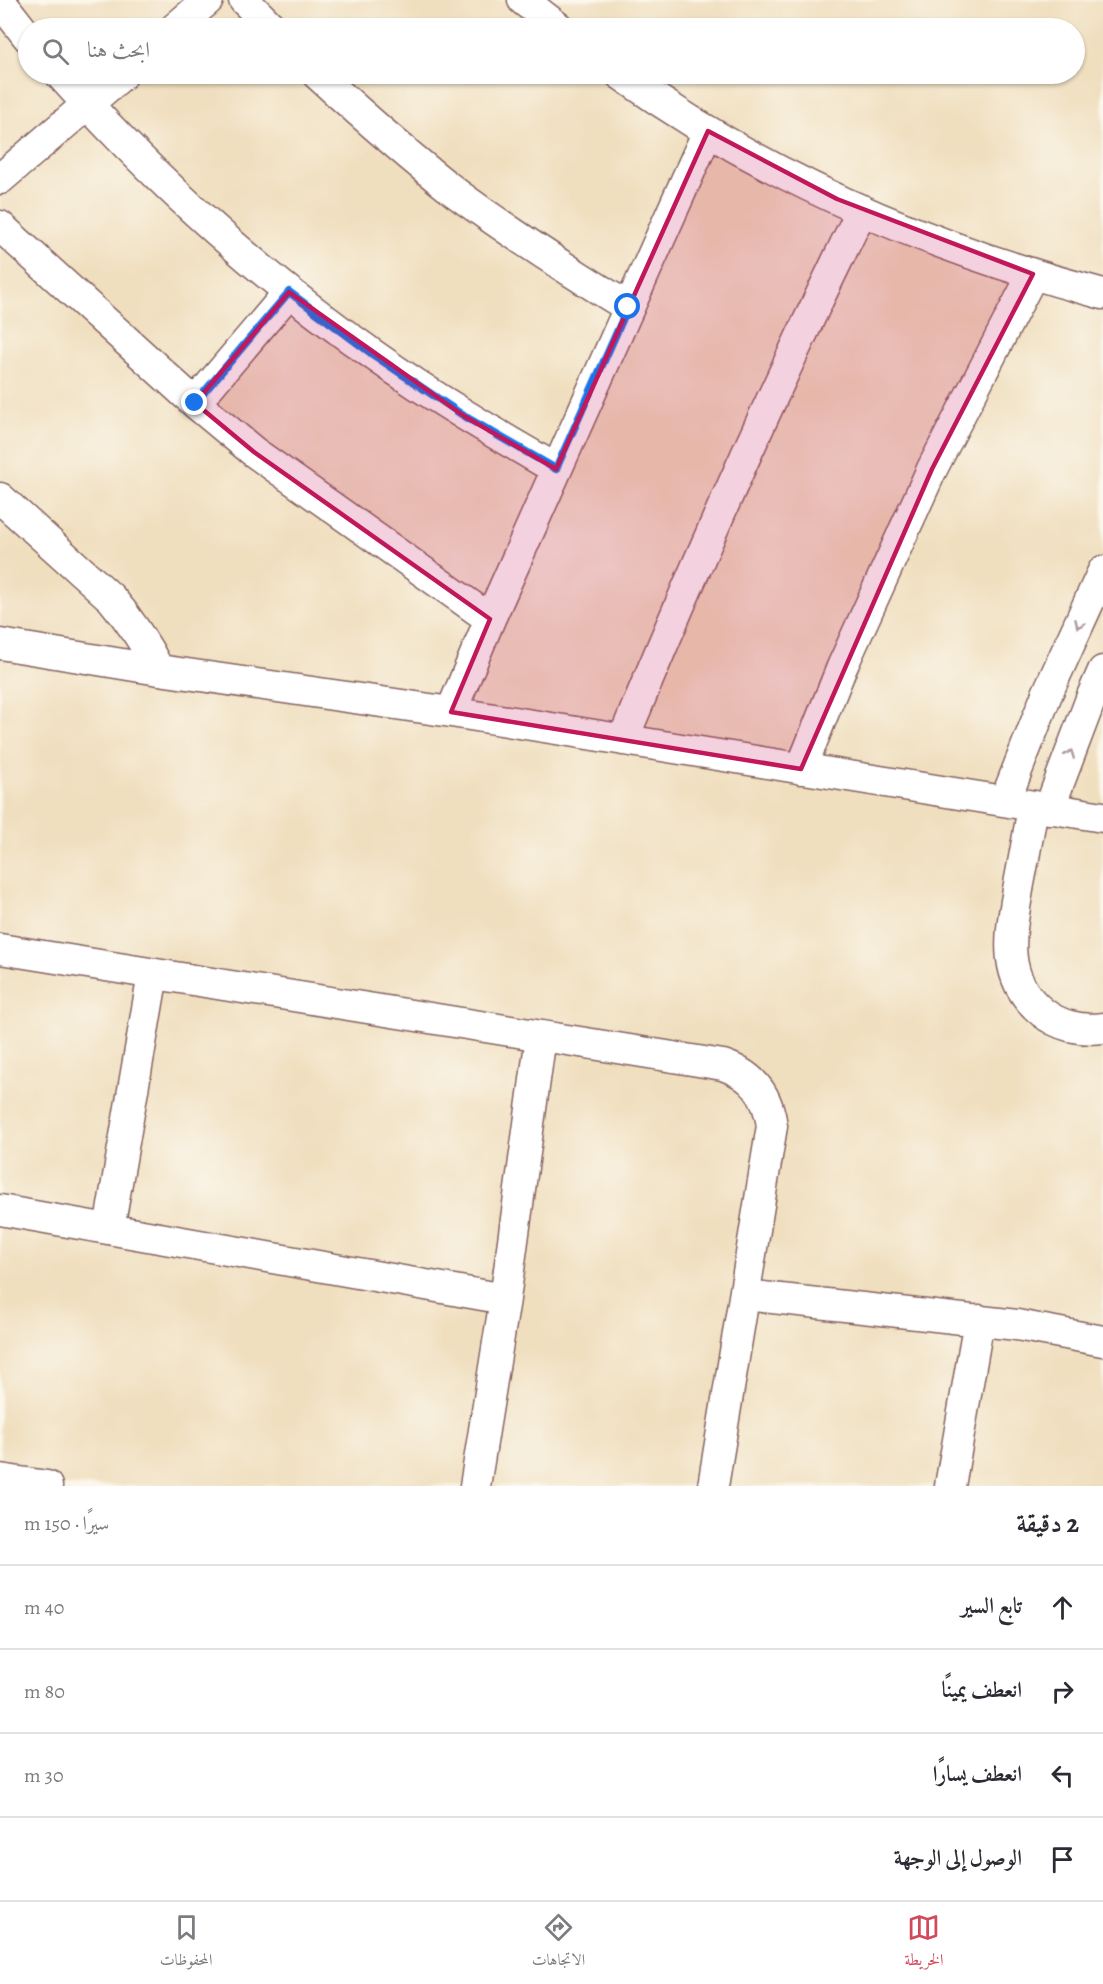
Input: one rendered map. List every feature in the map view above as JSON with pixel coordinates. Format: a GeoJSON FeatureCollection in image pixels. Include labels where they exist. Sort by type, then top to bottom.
{"type":"FeatureCollection","features":[{"type":"Feature","properties":{"kind":"street"},"geometry":{"type":"LineString","coordinates":[[187,18],[208,0]]}},
{"type":"Feature","properties":{"kind":"street"},"geometry":{"type":"LineString","coordinates":[[244,0],[262,18]]}},
{"type":"Feature","properties":{"kind":"street"},"geometry":{"type":"LineString","coordinates":[[523,0],[546,18]]}},
{"type":"Feature","properties":{"kind":"street"},"geometry":{"type":"LineString","coordinates":[[0,1],[18,24]]}},
{"type":"Feature","properties":{"kind":"street"},"geometry":{"type":"LineString","coordinates":[[69,84],[185,202],[289,292],[375,356],[464,416],[556,469]]}},
{"type":"Feature","properties":{"kind":"street"},"geometry":{"type":"LineString","coordinates":[[0,179],[111,84]]}},
{"type":"Feature","properties":{"kind":"street"},"geometry":{"type":"LineString","coordinates":[[328,84],[376,128],[456,192],[540,252],[628,307]]}},
{"type":"Feature","properties":{"kind":"street"},"geometry":{"type":"LineString","coordinates":[[635,84],[708,131],[768,164],[862,210],[980,257],[1103,294]]}},
{"type":"Feature","properties":{"kind":"street"},"geometry":{"type":"LineString","coordinates":[[451,712],[556,469],[708,131]]}},
{"type":"Feature","properties":{"kind":"street"},"geometry":{"type":"LineString","coordinates":[[623,740],[678,605],[737,472],[862,210]]}},
{"type":"Feature","properties":{"kind":"street"},"geometry":{"type":"LineString","coordinates":[[0,226],[195,403],[254,452],[490,619]]}},
{"type":"Feature","properties":{"kind":"street"},"geometry":{"type":"LineString","coordinates":[[801,769],[842,667],[918,498],[981,371],[1033,274]]}},
{"type":"Feature","properties":{"kind":"street"},"geometry":{"type":"LineString","coordinates":[[195,403],[289,292]]}},
{"type":"Feature","properties":{"kind":"street"},"geometry":{"type":"LineString","coordinates":[[0,498],[111,598],[144,642],[159,670]]}},
{"type":"Feature","properties":{"kind":"street"},"geometry":{"type":"LineString","coordinates":[[1103,571],[1047,694],[1010,934],[1011,961],[1019,987],[1035,1006],[1048,1017],[1062,1024],[1080,1029],[1103,1028]]}},
{"type":"Feature","properties":{"kind":"street"},"geometry":{"type":"LineString","coordinates":[[0,644],[159,670],[451,712],[1103,817]]}},
{"type":"Feature","properties":{"kind":"street"},"geometry":{"type":"LineString","coordinates":[[1029,805],[1092,696],[1103,671]]}},
{"type":"Feature","properties":{"kind":"street"},"geometry":{"type":"LineString","coordinates":[[0,949],[723,1065],[748,1077],[765,1098],[772,1126],[713,1486]]}},
{"type":"Feature","properties":{"kind":"street"},"geometry":{"type":"LineString","coordinates":[[109,1229],[153,974]]}},
{"type":"Feature","properties":{"kind":"street"},"geometry":{"type":"LineString","coordinates":[[475,1486],[505,1299],[541,1036]]}},
{"type":"Feature","properties":{"kind":"street"},"geometry":{"type":"LineString","coordinates":[[0,1210],[505,1299]]}},
{"type":"Feature","properties":{"kind":"street"},"geometry":{"type":"LineString","coordinates":[[745,1295],[979,1320],[1055,1331],[1103,1341]]}},
{"type":"Feature","properties":{"kind":"street"},"geometry":{"type":"LineString","coordinates":[[950,1486],[979,1320]]}},
{"type":"Feature","properties":{"kind":"street"},"geometry":{"type":"LineString","coordinates":[[0,1479],[47,1486]]}},
{"type":"Feature","properties":{"kind":"highlighted area"},"geometry":{"type":"Polygon","coordinates":[[[708,131],[837,199],[1033,274],[932,469],[801,769],[451,712],[490,619],[254,452],[195,403],[289,292],[464,416],[556,469],[708,131]]]}},
{"type":"Feature","properties":{"kind":"route"},"geometry":{"type":"LineString","coordinates":[[195,403],[289,292],[375,356],[464,416],[556,469],[628,307]]}}]}
